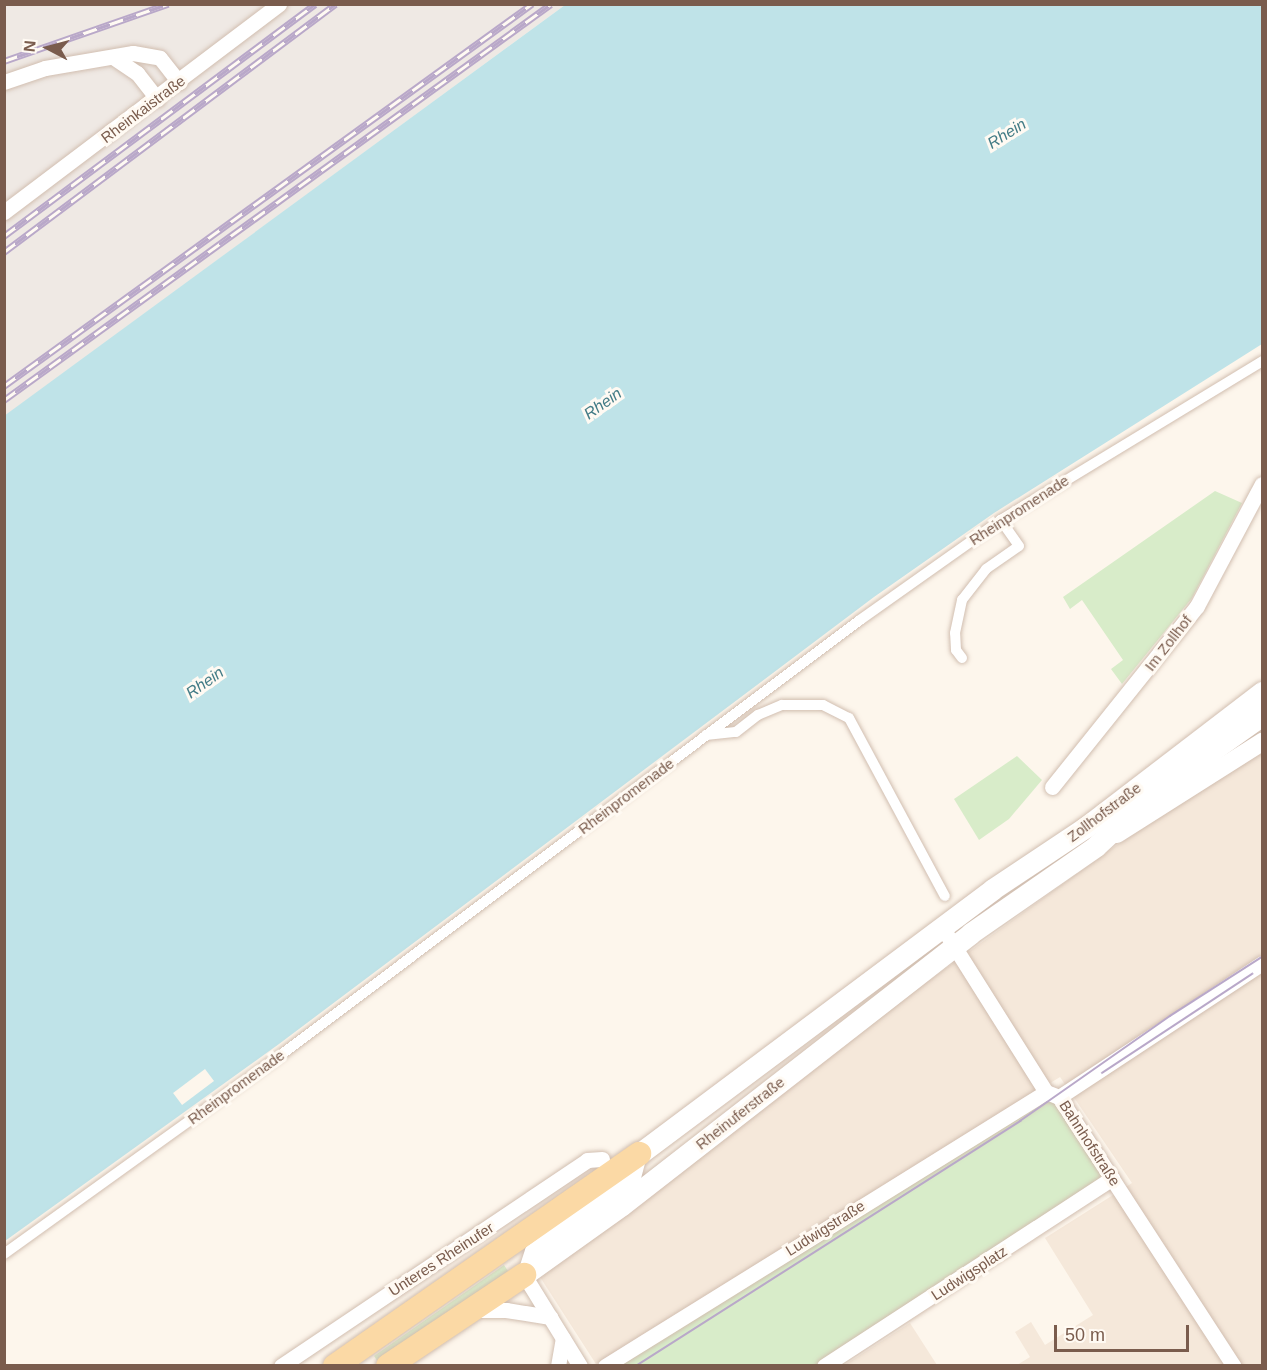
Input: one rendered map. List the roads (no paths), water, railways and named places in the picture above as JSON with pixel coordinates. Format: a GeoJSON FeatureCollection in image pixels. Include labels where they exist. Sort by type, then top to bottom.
{"type":"FeatureCollection","features":[{"type":"Feature","properties":{"kind":"main road","name":"Zollhofstraße"},"geometry":{"type":"LineString","coordinates":[[942,927],[1086,827],[1263,692]]}},
{"type":"Feature","properties":{"kind":"main road"},"geometry":{"type":"LineString","coordinates":[[1096,846],[1157,790],[1263,715]]}},
{"type":"Feature","properties":{"kind":"main road"},"geometry":{"type":"LineString","coordinates":[[1086,827],[1157,790]]}},
{"type":"Feature","properties":{"kind":"main road","name":"Zollhofstraße"},"geometry":{"type":"LineString","coordinates":[[954,947],[1096,846]]}},
{"type":"Feature","properties":{"kind":"main road","name":"Rheinuferstraße"},"geometry":{"type":"LineString","coordinates":[[337,1364],[639,1154],[942,927]]}},
{"type":"Feature","properties":{"kind":"main road","name":"Rheinuferstraße"},"geometry":{"type":"LineString","coordinates":[[388,1365],[524,1275],[622,1205],[954,947]]}},
{"type":"Feature","properties":{"kind":"street","name":"Rheinkaistraße"},"geometry":{"type":"LineString","coordinates":[[4,212],[157,99],[279,4]]}},
{"type":"Feature","properties":{"kind":"street"},"geometry":{"type":"LineString","coordinates":[[4,82],[62,64],[133,53],[159,58],[179,82]]}},
{"type":"Feature","properties":{"kind":"street"},"geometry":{"type":"LineString","coordinates":[[113,57],[137,73],[157,99]]}},
{"type":"Feature","properties":{"kind":"street","name":"Rheinpromenade"},"geometry":{"type":"LineString","coordinates":[[4,1254],[270,1063],[705,735],[1001,520],[1263,361]]}},
{"type":"Feature","properties":{"kind":"street","name":"Im Zollhof"},"geometry":{"type":"LineString","coordinates":[[1052,787],[1197,606],[1263,484]]}},
{"type":"Feature","properties":{"kind":"street"},"geometry":{"type":"LineString","coordinates":[[962,658],[957,650],[955,633],[962,600],[986,570],[1019,546],[1001,520]]}},
{"type":"Feature","properties":{"kind":"street"},"geometry":{"type":"LineString","coordinates":[[705,735],[736,732],[782,705],[823,705],[849,718],[945,896]]}},
{"type":"Feature","properties":{"kind":"street","name":"Zollhofstraße"},"geometry":{"type":"LineString","coordinates":[[1096,846],[1263,742]]}},
{"type":"Feature","properties":{"kind":"street","name":"Bahnhofstraße"},"geometry":{"type":"LineString","coordinates":[[942,927],[1053,1094],[1157,1244],[1234,1365]]}},
{"type":"Feature","properties":{"kind":"street","name":"Ludwigstraße"},"geometry":{"type":"LineString","coordinates":[[605,1365],[1053,1094],[1263,963]]}},
{"type":"Feature","properties":{"kind":"street"},"geometry":{"type":"LineString","coordinates":[[580,1365],[524,1275],[532,1251],[633,1177],[639,1154]]}},
{"type":"Feature","properties":{"kind":"street","name":"Unteres Rheinufer"},"geometry":{"type":"LineString","coordinates":[[281,1365],[588,1160],[602,1159]]}},
{"type":"Feature","properties":{"kind":"street","name":"Ludwigsplatz"},"geometry":{"type":"LineString","coordinates":[[824,1365],[1112,1178]]}},
{"type":"Feature","properties":{"kind":"street"},"geometry":{"type":"LineString","coordinates":[[472,1310],[506,1310],[549,1317]]}},
{"type":"Feature","properties":{"kind":"street"},"geometry":{"type":"LineString","coordinates":[[558,1365],[563,1338]]}},
{"type":"Feature","properties":{"kind":"water","name":"Rhein"},"geometry":{"type":"Polygon","coordinates":[[[565,5],[1262,5],[1262,344],[994,513],[874,597],[279,1044],[5,1241],[4,416],[565,5]]]}},
{"type":"Feature","properties":{"kind":"tram line"},"geometry":{"type":"LineString","coordinates":[[636,1366],[1020,1121],[1170,1016],[1262,957]]}},
{"type":"Feature","properties":{"kind":"tram line"},"geometry":{"type":"LineString","coordinates":[[1102,1073],[1252,974]]}},
{"type":"Feature","properties":{"kind":"railway"},"geometry":{"type":"LineString","coordinates":[[4,61],[168,4]]}},
{"type":"Feature","properties":{"kind":"railway"},"geometry":{"type":"LineString","coordinates":[[4,236],[315,4]]}},
{"type":"Feature","properties":{"kind":"railway"},"geometry":{"type":"LineString","coordinates":[[4,252],[335,4]]}},
{"type":"Feature","properties":{"kind":"railway"},"geometry":{"type":"LineString","coordinates":[[4,386],[532,4]]}},
{"type":"Feature","properties":{"kind":"railway"},"geometry":{"type":"LineString","coordinates":[[4,400],[551,4]]}}]}
